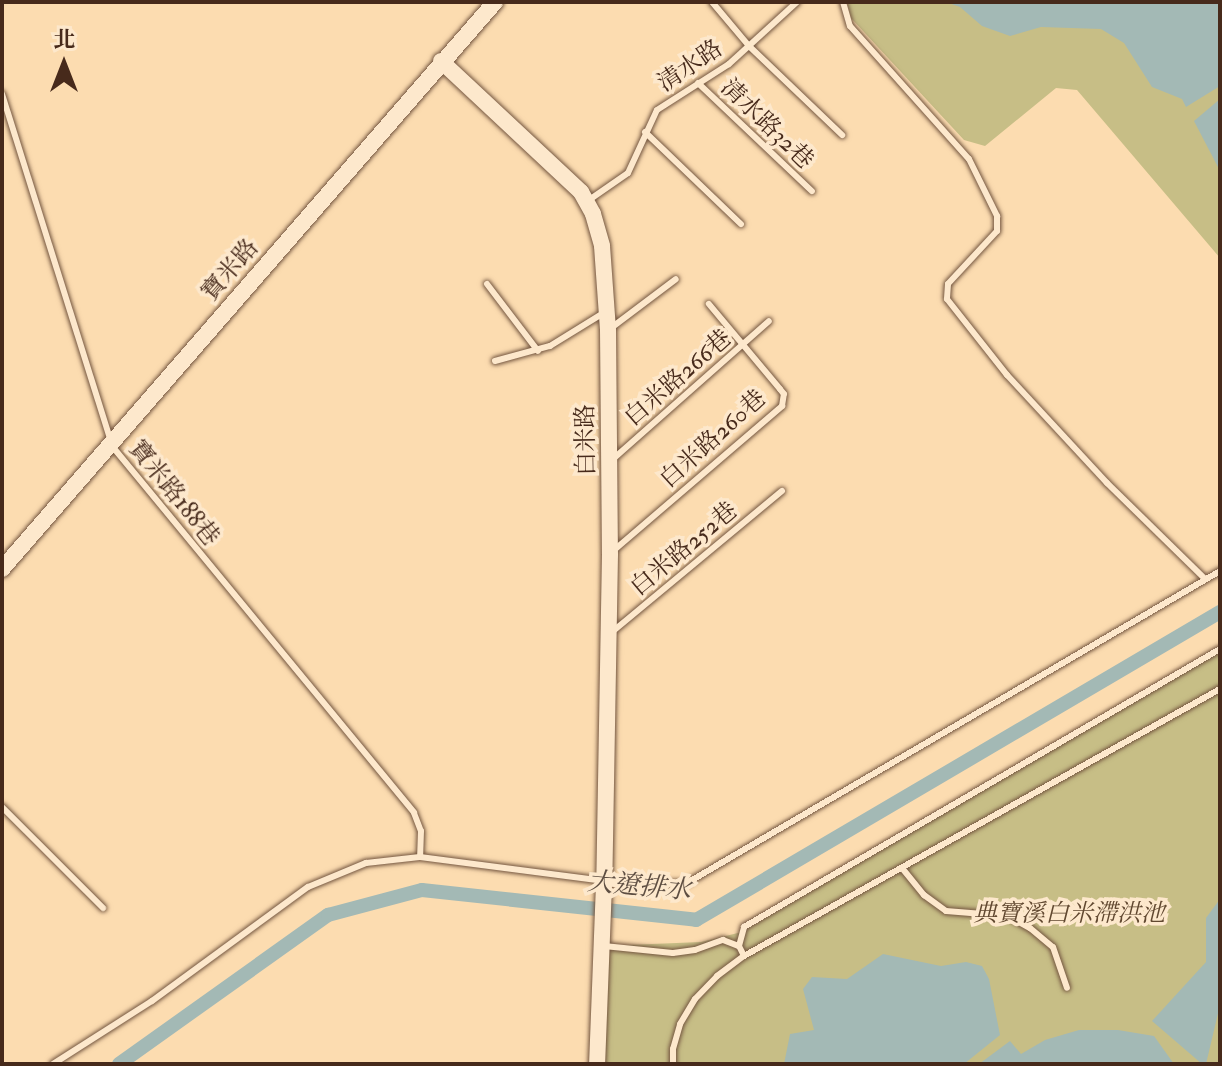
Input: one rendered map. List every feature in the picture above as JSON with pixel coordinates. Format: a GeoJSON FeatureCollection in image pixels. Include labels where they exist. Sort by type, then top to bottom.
{"type":"FeatureCollection","features":[{"type":"Feature","properties":{"kind":"street","name":"寶米路"},"geometry":{"type":"LineString","coordinates":[[2,569],[495,2]]}},
{"type":"Feature","properties":{"kind":"street","name":"白米路"},"geometry":{"type":"LineString","coordinates":[[441,61],[558,169],[586,202],[602,246],[608,311],[610,554],[601,942]]}},
{"type":"Feature","properties":{"kind":"street"},"geometry":{"type":"LineString","coordinates":[[597,1064],[601,942]]}},
{"type":"Feature","properties":{"kind":"lane"},"geometry":{"type":"LineString","coordinates":[[712,2],[749,46],[842,135]]}},
{"type":"Feature","properties":{"kind":"lane","name":"清水路"},"geometry":{"type":"LineString","coordinates":[[586,202],[628,173],[645,132],[667,101],[729,64],[797,2]]}},
{"type":"Feature","properties":{"kind":"lane"},"geometry":{"type":"LineString","coordinates":[[843,2],[850,26],[969,159],[997,216],[997,231],[948,284],[947,299],[1037,408],[1107,483],[1205,579]]}},
{"type":"Feature","properties":{"kind":"lane","name":"清水路32巷"},"geometry":{"type":"LineString","coordinates":[[698,83],[812,191]]}},
{"type":"Feature","properties":{"kind":"lane","name":"寶米路188巷"},"geometry":{"type":"LineString","coordinates":[[2,94],[112,446],[414,813],[421,831],[420,857]]}},
{"type":"Feature","properties":{"kind":"lane"},"geometry":{"type":"LineString","coordinates":[[645,132],[741,224]]}},
{"type":"Feature","properties":{"kind":"lane"},"geometry":{"type":"LineString","coordinates":[[608,330],[676,279]]}},
{"type":"Feature","properties":{"kind":"lane"},"geometry":{"type":"LineString","coordinates":[[487,284],[538,351]]}},
{"type":"Feature","properties":{"kind":"lane","name":"白米路260巷"},"geometry":{"type":"LineString","coordinates":[[610,554],[782,406],[784,394],[709,304]]}},
{"type":"Feature","properties":{"kind":"lane"},"geometry":{"type":"LineString","coordinates":[[495,361],[538,351],[608,311]]}},
{"type":"Feature","properties":{"kind":"lane","name":"白米路266巷"},"geometry":{"type":"LineString","coordinates":[[610,461],[769,321]]}},
{"type":"Feature","properties":{"kind":"lane","name":"白米路252巷"},"geometry":{"type":"LineString","coordinates":[[609,634],[782,491]]}},
{"type":"Feature","properties":{"kind":"lane"},"geometry":{"type":"LineString","coordinates":[[53,1064],[152,1001],[308,887],[366,863],[420,857],[604,882],[665,887],[702,876],[1220,571]]}},
{"type":"Feature","properties":{"kind":"lane"},"geometry":{"type":"LineString","coordinates":[[744,956],[739,946],[744,927],[1220,649]]}},
{"type":"Feature","properties":{"kind":"lane"},"geometry":{"type":"LineString","coordinates":[[673,1064],[673,1049],[680,1024],[695,999],[717,976],[744,956],[1220,689]]}},
{"type":"Feature","properties":{"kind":"lane"},"geometry":{"type":"LineString","coordinates":[[2,807],[103,908]]}},
{"type":"Feature","properties":{"kind":"lane"},"geometry":{"type":"LineString","coordinates":[[902,868],[924,895],[946,911],[1008,916],[1030,928],[1053,947],[1067,988]]}},
{"type":"Feature","properties":{"kind":"lane"},"geometry":{"type":"LineString","coordinates":[[601,942],[673,953],[723,940],[739,946]]}},
{"type":"Feature","properties":{"kind":"green space"},"geometry":{"type":"Polygon","coordinates":[[[847,2],[1220,2],[1220,258],[1077,90],[1056,88],[985,146],[964,140],[851,18],[847,2]]]}},
{"type":"Feature","properties":{"kind":"green space","name":"典寶溪白米滯洪池"},"geometry":{"type":"Polygon","coordinates":[[[1220,650],[1220,1064],[602,1064],[603,946],[701,942],[742,932],[1220,650]]]}},
{"type":"Feature","properties":{"kind":"water"},"geometry":{"type":"Polygon","coordinates":[[[946,2],[1220,2],[1220,86],[1186,107],[1182,99],[1152,87],[1124,43],[1101,29],[1041,27],[1010,36],[982,26],[960,7],[946,2]]]}},
{"type":"Feature","properties":{"kind":"water"},"geometry":{"type":"Polygon","coordinates":[[[1220,99],[1220,171],[1194,121],[1220,99]]]}},
{"type":"Feature","properties":{"kind":"water"},"geometry":{"type":"Polygon","coordinates":[[[1220,899],[1220,1005],[1206,1064],[1202,1064],[1152,1021],[1206,962],[1206,918],[1220,899]]]}},
{"type":"Feature","properties":{"kind":"water"},"geometry":{"type":"Polygon","coordinates":[[[883,954],[941,966],[966,962],[982,966],[989,979],[1000,1035],[964,1064],[784,1064],[790,1034],[814,1030],[803,989],[812,977],[847,979],[883,954]]]}},
{"type":"Feature","properties":{"kind":"water"},"geometry":{"type":"Polygon","coordinates":[[[1079,1030],[1118,1030],[1154,1036],[1174,1064],[979,1064],[1010,1041],[1021,1054],[1045,1040],[1079,1030]]]}},
{"type":"Feature","properties":{"kind":"waterway","name":"大遼排水"},"geometry":{"type":"LineString","coordinates":[[119,1064],[328,915],[422,890],[696,920],[1220,612]]}}]}
